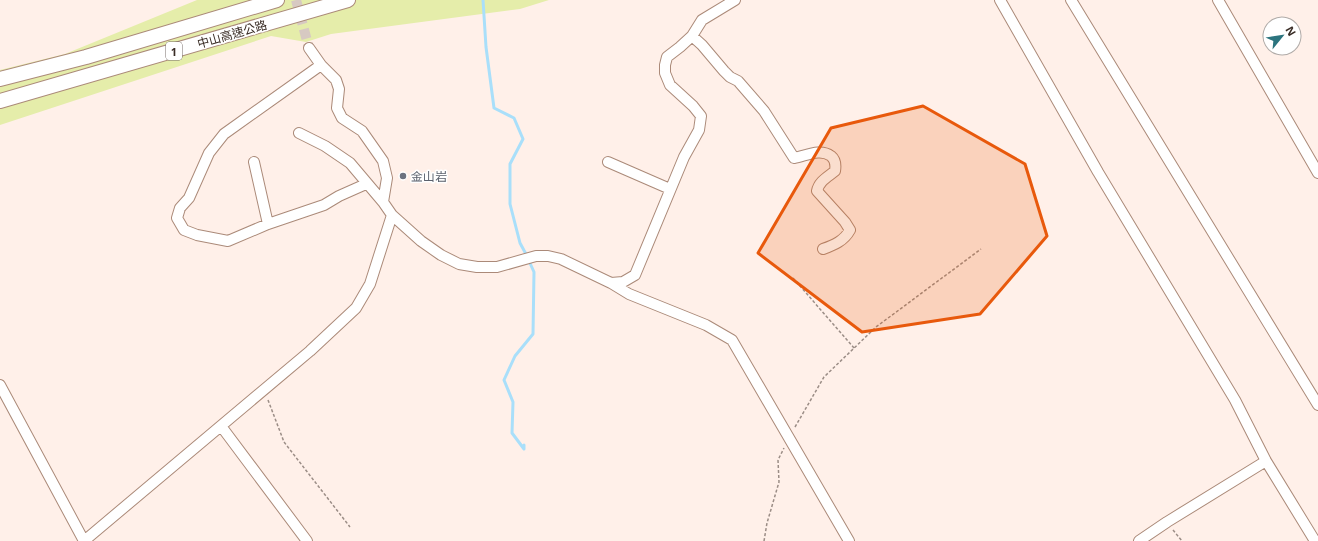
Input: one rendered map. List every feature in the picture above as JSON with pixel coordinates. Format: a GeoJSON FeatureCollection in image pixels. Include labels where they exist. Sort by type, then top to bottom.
{"type":"FeatureCollection","features":[{"type":"Feature","properties":{"kind":"highway","name":"中山高速公路"},"geometry":{"type":"LineString","coordinates":[[0,79],[86,57],[277,0]]}},
{"type":"Feature","properties":{"kind":"highway","name":"中山高速公路"},"geometry":{"type":"LineString","coordinates":[[0,101],[348,0]]}},
{"type":"Feature","properties":{"kind":"street"},"geometry":{"type":"LineString","coordinates":[[611,282],[623,282],[635,275],[684,157],[699,130],[701,116],[694,106],[670,85],[665,73],[667,57],[692,36],[702,20],[735,0]]}},
{"type":"Feature","properties":{"kind":"street"},"geometry":{"type":"LineString","coordinates":[[1000,0],[1098,172],[1235,400],[1266,461],[1315,541]]}},
{"type":"Feature","properties":{"kind":"street"},"geometry":{"type":"LineString","coordinates":[[1071,0],[1318,405]]}},
{"type":"Feature","properties":{"kind":"street"},"geometry":{"type":"LineString","coordinates":[[1218,0],[1318,173]]}},
{"type":"Feature","properties":{"kind":"street"},"geometry":{"type":"LineString","coordinates":[[692,36],[702,45],[730,77],[738,81],[764,111],[794,158],[816,152],[824,152],[833,158],[836,165],[835,171],[818,185],[817,191],[845,222],[850,230],[846,237],[823,249]]}},
{"type":"Feature","properties":{"kind":"street"},"geometry":{"type":"LineString","coordinates":[[309,48],[321,65],[336,80],[339,89],[337,108],[342,118],[362,131],[383,161],[388,178],[382,202]]}},
{"type":"Feature","properties":{"kind":"street"},"geometry":{"type":"LineString","coordinates":[[321,65],[224,134],[209,153],[189,198],[180,208],[178,218],[184,230],[197,235],[228,241],[268,224],[324,205],[339,196],[366,184]]}},
{"type":"Feature","properties":{"kind":"street"},"geometry":{"type":"LineString","coordinates":[[299,133],[325,146],[350,163],[392,215],[441,255],[459,264],[477,267],[496,267],[536,256],[548,256],[561,259],[611,282],[629,294],[706,325],[732,340],[849,541]]}},
{"type":"Feature","properties":{"kind":"street"},"geometry":{"type":"LineString","coordinates":[[254,162],[268,224]]}},
{"type":"Feature","properties":{"kind":"street"},"geometry":{"type":"LineString","coordinates":[[608,162],[670,189]]}},
{"type":"Feature","properties":{"kind":"street"},"geometry":{"type":"LineString","coordinates":[[0,385],[84,541],[310,351],[356,308],[370,284],[392,215]]}},
{"type":"Feature","properties":{"kind":"street"},"geometry":{"type":"LineString","coordinates":[[221,426],[307,541]]}},
{"type":"Feature","properties":{"kind":"street"},"geometry":{"type":"LineString","coordinates":[[1139,541],[1266,461]]}},
{"type":"Feature","properties":{"kind":"path"},"geometry":{"type":"LineString","coordinates":[[764,541],[767,523],[779,482],[778,460],[824,377],[876,327],[981,248]]}},
{"type":"Feature","properties":{"kind":"path"},"geometry":{"type":"LineString","coordinates":[[793,278],[854,348]]}},
{"type":"Feature","properties":{"kind":"path"},"geometry":{"type":"LineString","coordinates":[[264,389],[284,442],[350,527]]}},
{"type":"Feature","properties":{"kind":"path"},"geometry":{"type":"LineString","coordinates":[[1167,522],[1182,541]]}},
{"type":"Feature","properties":{"kind":"highlighted area"},"geometry":{"type":"Polygon","coordinates":[[[923,106],[1025,164],[1047,236],[980,314],[862,332],[758,253],[831,128],[923,106]]]}},
{"type":"Feature","properties":{"kind":"green space"},"geometry":{"type":"Polygon","coordinates":[[[197,0],[549,0],[520,9],[331,34],[306,42],[271,36],[0,125],[0,70],[65,54],[197,0]]]}},
{"type":"Feature","properties":{"kind":"waterway"},"geometry":{"type":"LineString","coordinates":[[483,0],[486,47],[494,108],[514,118],[523,139],[510,164],[510,204],[520,243],[527,256]]}},
{"type":"Feature","properties":{"kind":"waterway"},"geometry":{"type":"LineString","coordinates":[[524,445],[524,449],[512,433],[513,402],[504,380],[515,356],[533,334],[534,272],[529,261]]}},
{"type":"Feature","properties":{"kind":"tunnel"},"geometry":{"type":"LineString","coordinates":[[296,0],[309,48]]}},
{"type":"Feature","properties":{"kind":"place","name":"金山岩"},"geometry":{"type":"Point","coordinates":[403,176]}}]}
